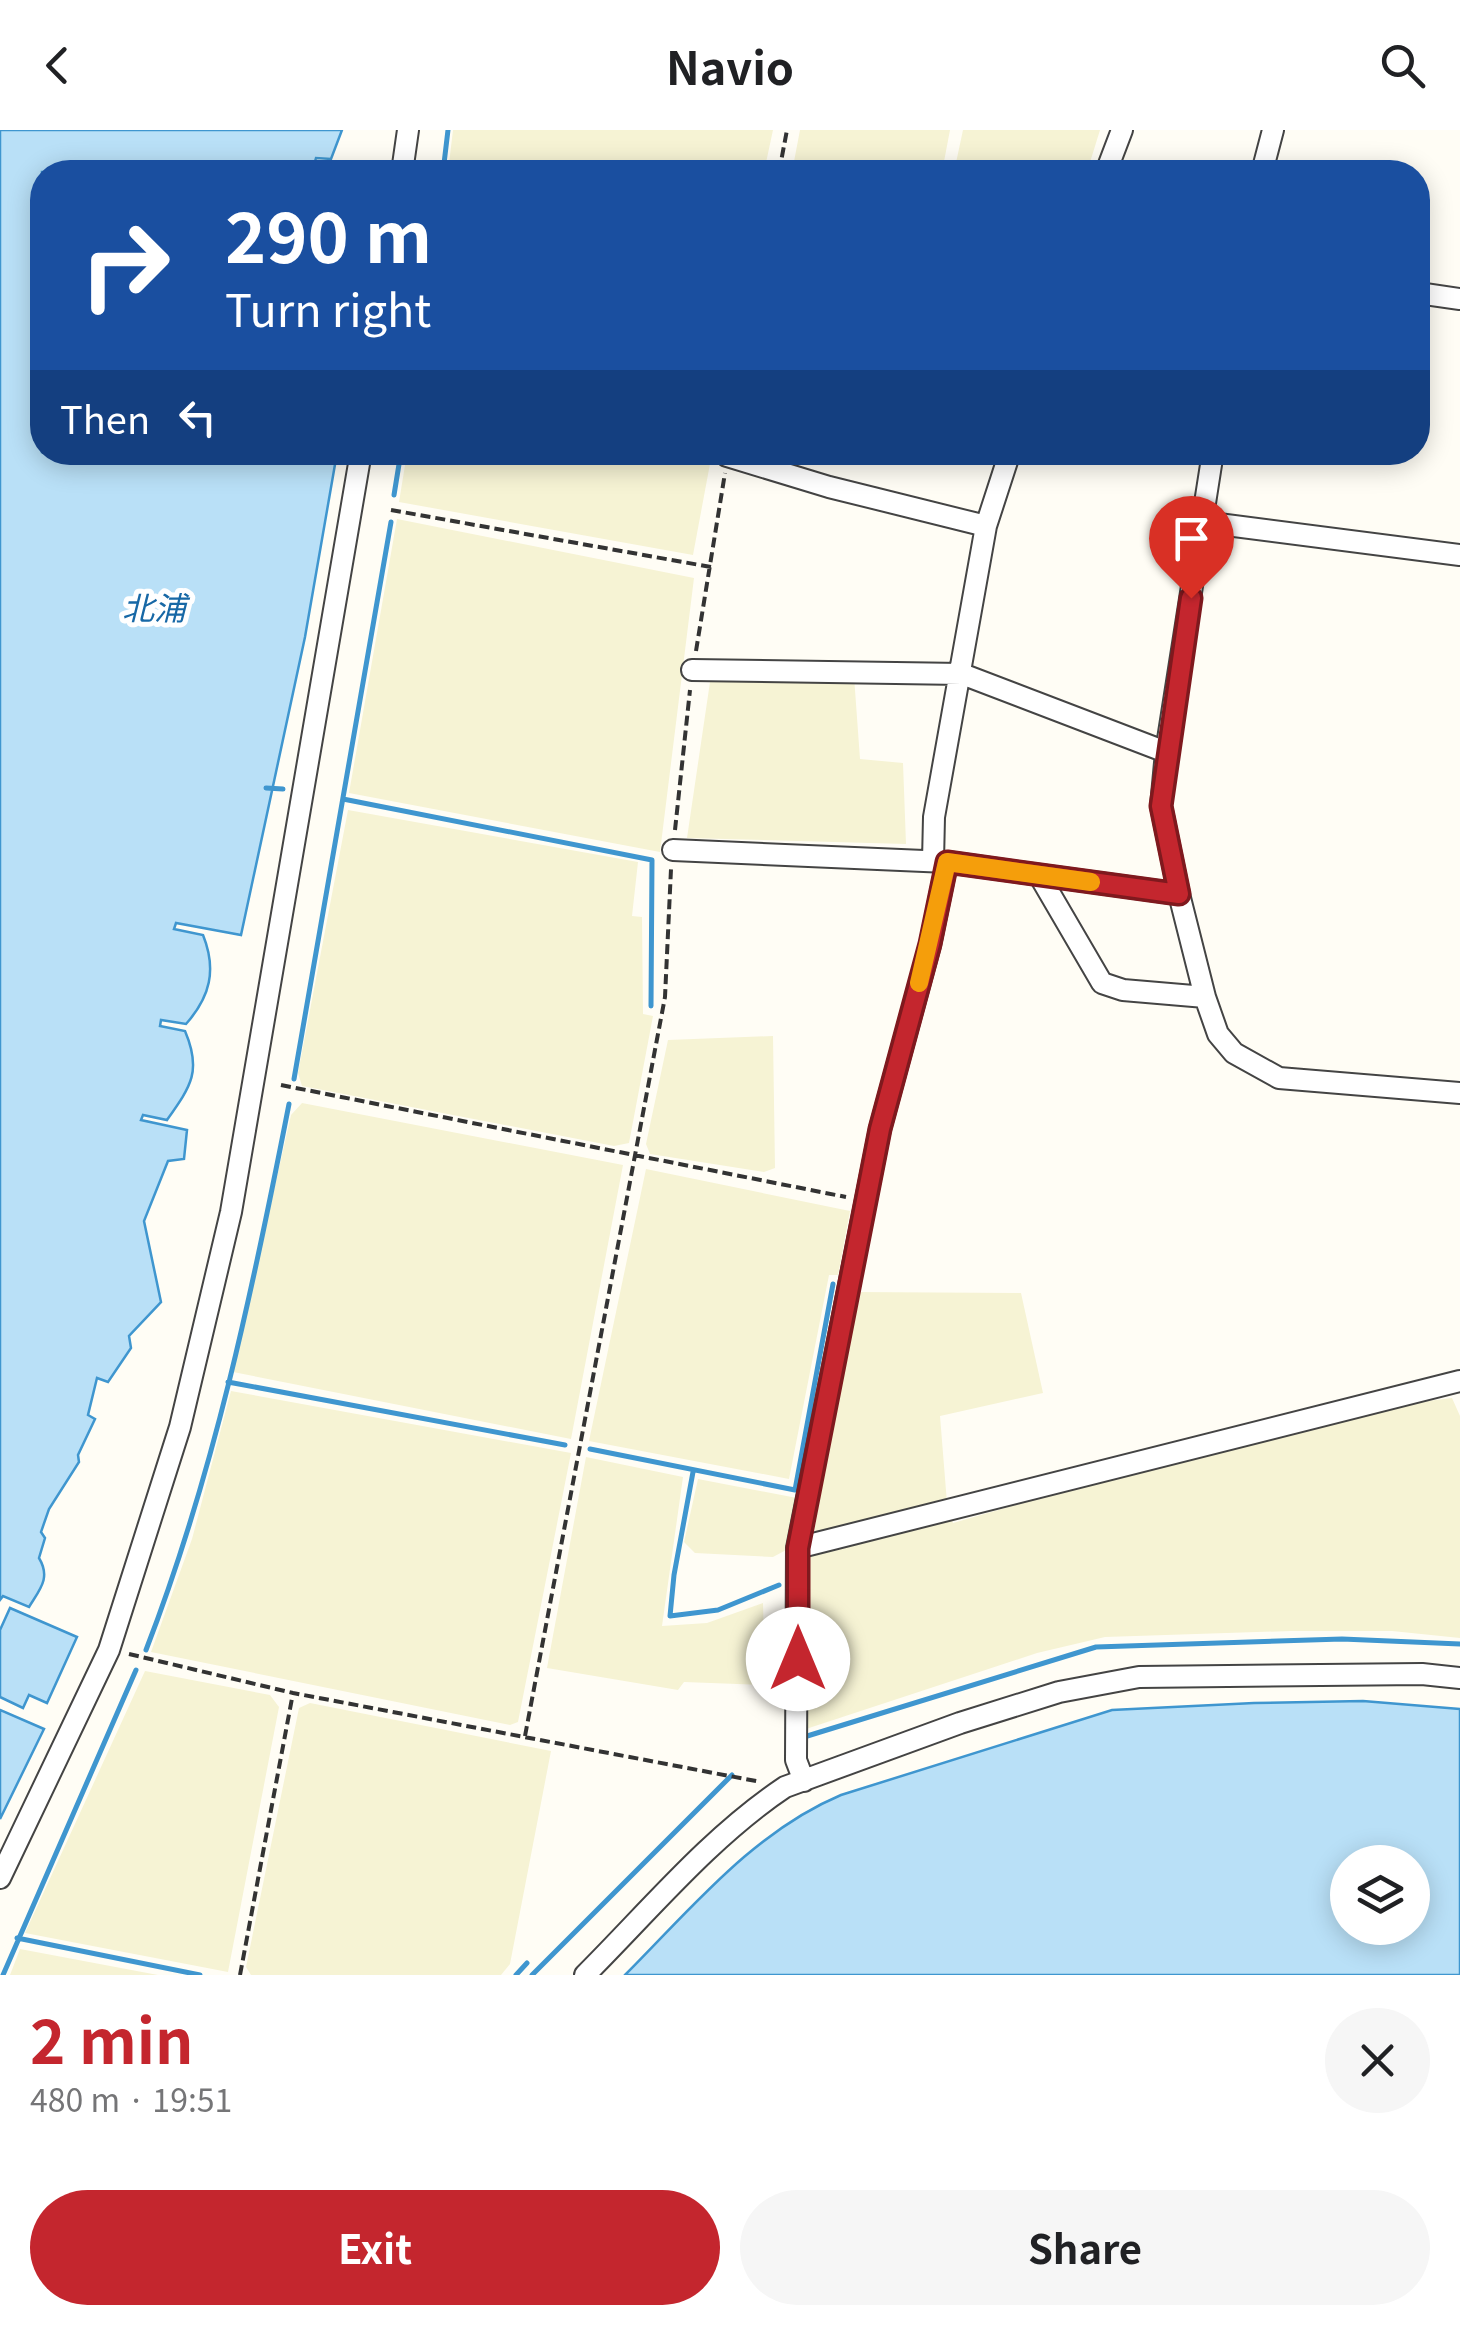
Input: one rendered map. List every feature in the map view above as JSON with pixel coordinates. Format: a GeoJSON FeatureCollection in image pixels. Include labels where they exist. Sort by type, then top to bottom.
{"type":"FeatureCollection","features":[{"type":"Feature","properties":{"kind":"street"},"geometry":{"type":"LineString","coordinates":[[404,160],[408,130]]}},
{"type":"Feature","properties":{"kind":"street"},"geometry":{"type":"LineString","coordinates":[[1111,160],[1122,130]]}},
{"type":"Feature","properties":{"kind":"street"},"geometry":{"type":"LineString","coordinates":[[1265,160],[1273,130]]}},
{"type":"Feature","properties":{"kind":"street"},"geometry":{"type":"LineString","coordinates":[[1430,295],[1460,299]]}},
{"type":"Feature","properties":{"kind":"street"},"geometry":{"type":"LineString","coordinates":[[0,1878],[109,1650],[180,1427],[231,1212],[360,465]]}},
{"type":"Feature","properties":{"kind":"street"},"geometry":{"type":"LineString","coordinates":[[757,465],[986,526]]}},
{"type":"Feature","properties":{"kind":"street"},"geometry":{"type":"LineString","coordinates":[[795,1784],[798,1548],[880,1129],[930,944],[940,862],[934,817],[986,526],[1006,465]]}},
{"type":"Feature","properties":{"kind":"street"},"geometry":{"type":"LineString","coordinates":[[1210,465],[1161,806],[1179,894],[1218,1034],[1234,1053],[1279,1078],[1460,1093]]}},
{"type":"Feature","properties":{"kind":"street"},"geometry":{"type":"LineString","coordinates":[[1203,522],[1460,555]]}},
{"type":"Feature","properties":{"kind":"street"},"geometry":{"type":"LineString","coordinates":[[692,670],[962,674],[1166,752]]}},
{"type":"Feature","properties":{"kind":"street"},"geometry":{"type":"LineString","coordinates":[[672,850],[940,862],[1179,894]]}},
{"type":"Feature","properties":{"kind":"street"},"geometry":{"type":"LineString","coordinates":[[1039,875],[1102,983],[1123,990],[1205,997]]}},
{"type":"Feature","properties":{"kind":"street"},"geometry":{"type":"LineString","coordinates":[[798,1548],[1460,1381]]}},
{"type":"Feature","properties":{"kind":"street"},"geometry":{"type":"LineString","coordinates":[[586,1975],[721,1838],[795,1784],[960,1723],[1060,1692],[1138,1677],[1422,1674],[1460,1678]]}},
{"type":"Feature","properties":{"kind":"path"},"geometry":{"type":"LineString","coordinates":[[781,160],[787,130]]}},
{"type":"Feature","properties":{"kind":"path"},"geometry":{"type":"LineString","coordinates":[[525,1736],[664,998],[672,850],[692,670],[726,465]]}},
{"type":"Feature","properties":{"kind":"path"},"geometry":{"type":"LineString","coordinates":[[391,510],[712,567]]}},
{"type":"Feature","properties":{"kind":"path"},"geometry":{"type":"LineString","coordinates":[[281,1085],[866,1201]]}},
{"type":"Feature","properties":{"kind":"path"},"geometry":{"type":"LineString","coordinates":[[109,1650],[293,1693],[795,1784]]}},
{"type":"Feature","properties":{"kind":"path"},"geometry":{"type":"LineString","coordinates":[[240,1975],[293,1693]]}},
{"type":"Feature","properties":{"kind":"shaded area"},"geometry":{"type":"Polygon","coordinates":[[[453,130],[773,130],[767,160],[449,160],[453,130]]]}},
{"type":"Feature","properties":{"kind":"shaded area"},"geometry":{"type":"Polygon","coordinates":[[[800,130],[950,130],[944,160],[794,160],[800,130]]]}},
{"type":"Feature","properties":{"kind":"shaded area"},"geometry":{"type":"Polygon","coordinates":[[[963,130],[1100,130],[1091,160],[957,160],[963,130]]]}},
{"type":"Feature","properties":{"kind":"shaded area"},"geometry":{"type":"Polygon","coordinates":[[[405,465],[710,465],[693,555],[399,502],[405,465]]]}},
{"type":"Feature","properties":{"kind":"shaded area"},"geometry":{"type":"Polygon","coordinates":[[[397,519],[694,578],[660,852],[349,793],[397,519]]]}},
{"type":"Feature","properties":{"kind":"shaded area"},"geometry":{"type":"Polygon","coordinates":[[[854,676],[860,759],[903,763],[906,844],[687,838],[710,682],[854,676]]]}},
{"type":"Feature","properties":{"kind":"shaded area"},"geometry":{"type":"Polygon","coordinates":[[[348,810],[638,862],[632,916],[642,917],[643,1014],[653,1016],[629,1143],[614,1146],[302,1086],[298,1073],[348,810]]]}},
{"type":"Feature","properties":{"kind":"shaded area"},"geometry":{"type":"Polygon","coordinates":[[[773,1036],[775,1168],[764,1172],[650,1154],[646,1144],[668,1040],[773,1036]]]}},
{"type":"Feature","properties":{"kind":"shaded area"},"geometry":{"type":"Polygon","coordinates":[[[302,1103],[623,1165],[571,1439],[233,1372],[291,1115],[302,1103]]]}},
{"type":"Feature","properties":{"kind":"shaded area"},"geometry":{"type":"Polygon","coordinates":[[[646,1169],[850,1211],[838,1275],[829,1275],[789,1479],[589,1441],[646,1169]]]}},
{"type":"Feature","properties":{"kind":"shaded area"},"geometry":{"type":"Polygon","coordinates":[[[854,1292],[1021,1293],[1043,1393],[940,1416],[947,1503],[814,1533],[854,1292]]]}},
{"type":"Feature","properties":{"kind":"shaded area"},"geometry":{"type":"Polygon","coordinates":[[[231,1391],[571,1453],[518,1722],[510,1725],[151,1652],[192,1539],[231,1391]]]}},
{"type":"Feature","properties":{"kind":"shaded area"},"geometry":{"type":"Polygon","coordinates":[[[1452,1398],[1460,1416],[1460,1638],[1392,1631],[1105,1637],[1037,1653],[806,1729],[807,1551],[950,1516],[953,1523],[1274,1431],[1379,1407],[1452,1398]]]}},
{"type":"Feature","properties":{"kind":"shaded area"},"geometry":{"type":"Polygon","coordinates":[[[586,1457],[683,1477],[662,1626],[707,1623],[763,1603],[765,1685],[684,1682],[678,1690],[547,1668],[586,1457]]]}},
{"type":"Feature","properties":{"kind":"shaded area"},"geometry":{"type":"Polygon","coordinates":[[[698,1479],[797,1498],[788,1549],[773,1557],[695,1553],[684,1542],[698,1479]]]}},
{"type":"Feature","properties":{"kind":"shaded area"},"geometry":{"type":"Polygon","coordinates":[[[145,1671],[270,1695],[279,1707],[228,1972],[25,1933],[145,1671]]]}},
{"type":"Feature","properties":{"kind":"shaded area"},"geometry":{"type":"Polygon","coordinates":[[[310,1703],[551,1751],[510,1964],[501,1975],[251,1975],[246,1967],[299,1708],[310,1703]]]}},
{"type":"Feature","properties":{"kind":"shaded area"},"geometry":{"type":"Polygon","coordinates":[[[20,1949],[158,1975],[10,1975],[20,1949]]]}},
{"type":"Feature","properties":{"kind":"water","name":"北浦"},"geometry":{"type":"Polygon","coordinates":[[[0,130],[342,130],[331,159],[30,160],[30,465],[335,465],[305,637],[241,935],[176,923],[174,929],[203,935],[210,971],[206,993],[186,1024],[161,1020],[160,1026],[185,1031],[193,1057],[188,1087],[167,1120],[143,1115],[141,1120],[187,1130],[184,1159],[168,1161],[144,1221],[161,1302],[129,1336],[131,1348],[108,1382],[97,1378],[88,1415],[95,1419],[78,1455],[79,1462],[49,1509],[41,1532],[45,1538],[39,1558],[44,1572],[40,1589],[29,1607],[3,1596],[0,1600],[0,130]]]}},
{"type":"Feature","properties":{"kind":"water"},"geometry":{"type":"Polygon","coordinates":[[[10,1608],[77,1637],[47,1703],[29,1695],[23,1708],[0,1697],[0,1630],[10,1608]]]}},
{"type":"Feature","properties":{"kind":"water"},"geometry":{"type":"Polygon","coordinates":[[[1363,1701],[1460,1709],[1460,1975],[625,1975],[725,1874],[779,1829],[809,1811],[841,1795],[1112,1710],[1363,1701]]]}},
{"type":"Feature","properties":{"kind":"water"},"geometry":{"type":"Polygon","coordinates":[[[0,1710],[44,1729],[0,1819],[0,1710]]]}},
{"type":"Feature","properties":{"kind":"waterway"},"geometry":{"type":"LineString","coordinates":[[444,160],[448,130]]}},
{"type":"Feature","properties":{"kind":"waterway"},"geometry":{"type":"LineString","coordinates":[[394,495],[399,465]]}},
{"type":"Feature","properties":{"kind":"waterway"},"geometry":{"type":"LineString","coordinates":[[294,1079],[391,522]]}},
{"type":"Feature","properties":{"kind":"waterway"},"geometry":{"type":"LineString","coordinates":[[266,788],[283,789]]}},
{"type":"Feature","properties":{"kind":"waterway"},"geometry":{"type":"LineString","coordinates":[[343,799],[652,860],[651,1006]]}},
{"type":"Feature","properties":{"kind":"waterway"},"geometry":{"type":"LineString","coordinates":[[146,1650],[192,1516],[230,1380],[289,1104]]}},
{"type":"Feature","properties":{"kind":"waterway"},"geometry":{"type":"LineString","coordinates":[[590,1449],[795,1490],[833,1284]]}},
{"type":"Feature","properties":{"kind":"waterway"},"geometry":{"type":"LineString","coordinates":[[228,1382],[565,1445]]}},
{"type":"Feature","properties":{"kind":"waterway"},"geometry":{"type":"LineString","coordinates":[[693,1472],[670,1616],[718,1610],[779,1585]]}},
{"type":"Feature","properties":{"kind":"waterway"},"geometry":{"type":"LineString","coordinates":[[804,1737],[1096,1647],[1342,1639],[1460,1644]]}},
{"type":"Feature","properties":{"kind":"waterway"},"geometry":{"type":"LineString","coordinates":[[3,1975],[136,1670]]}},
{"type":"Feature","properties":{"kind":"waterway"},"geometry":{"type":"LineString","coordinates":[[532,1975],[732,1775]]}},
{"type":"Feature","properties":{"kind":"waterway"},"geometry":{"type":"LineString","coordinates":[[17,1938],[200,1975]]}},
{"type":"Feature","properties":{"kind":"waterway"},"geometry":{"type":"LineString","coordinates":[[516,1975],[527,1963]]}},
{"type":"Feature","properties":{"kind":"slow traffic"},"geometry":{"type":"LineString","coordinates":[[919,983],[947,862],[1091,882]]}},
{"type":"Feature","properties":{"kind":"route"},"geometry":{"type":"LineString","coordinates":[[798,1659],[798,1548],[880,1129],[930,944],[947,862],[1179,894],[1161,806],[1191,598]]}}]}
